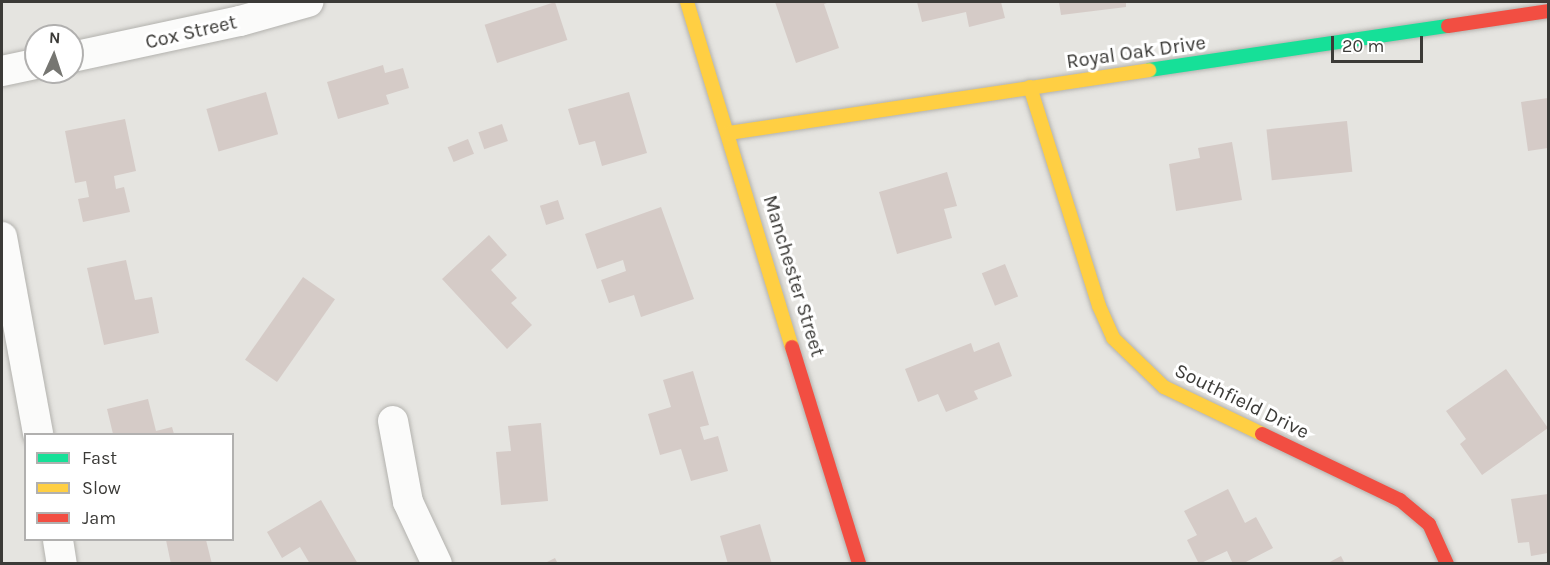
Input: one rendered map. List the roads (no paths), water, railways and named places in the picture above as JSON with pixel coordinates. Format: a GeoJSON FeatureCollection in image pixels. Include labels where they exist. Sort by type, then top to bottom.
{"type":"FeatureCollection","features":[{"type":"Feature","properties":{"kind":"street","name":"Cox Street"},"geometry":{"type":"LineString","coordinates":[[84,54],[240,21],[308,2]]}},
{"type":"Feature","properties":{"kind":"street","name":"Manchester Street"},"geometry":{"type":"LineString","coordinates":[[687,2],[729,133],[859,564]]}},
{"type":"Feature","properties":{"kind":"street","name":"Royal Oak Drive"},"geometry":{"type":"LineString","coordinates":[[729,133],[1548,11]]}},
{"type":"Feature","properties":{"kind":"street"},"geometry":{"type":"LineString","coordinates":[[2,71],[24,66]]}},
{"type":"Feature","properties":{"kind":"street","name":"Southfield Drive"},"geometry":{"type":"LineString","coordinates":[[1030,87],[1099,306],[1113,338],[1138,366],[1164,387],[1400,500],[1429,524],[1447,564]]}},
{"type":"Feature","properties":{"kind":"street"},"geometry":{"type":"LineString","coordinates":[[2,237],[38,433]]}},
{"type":"Feature","properties":{"kind":"street"},"geometry":{"type":"LineString","coordinates":[[393,421],[408,502],[437,564]]}},
{"type":"Feature","properties":{"kind":"street"},"geometry":{"type":"LineString","coordinates":[[58,541],[62,564]]}}]}
